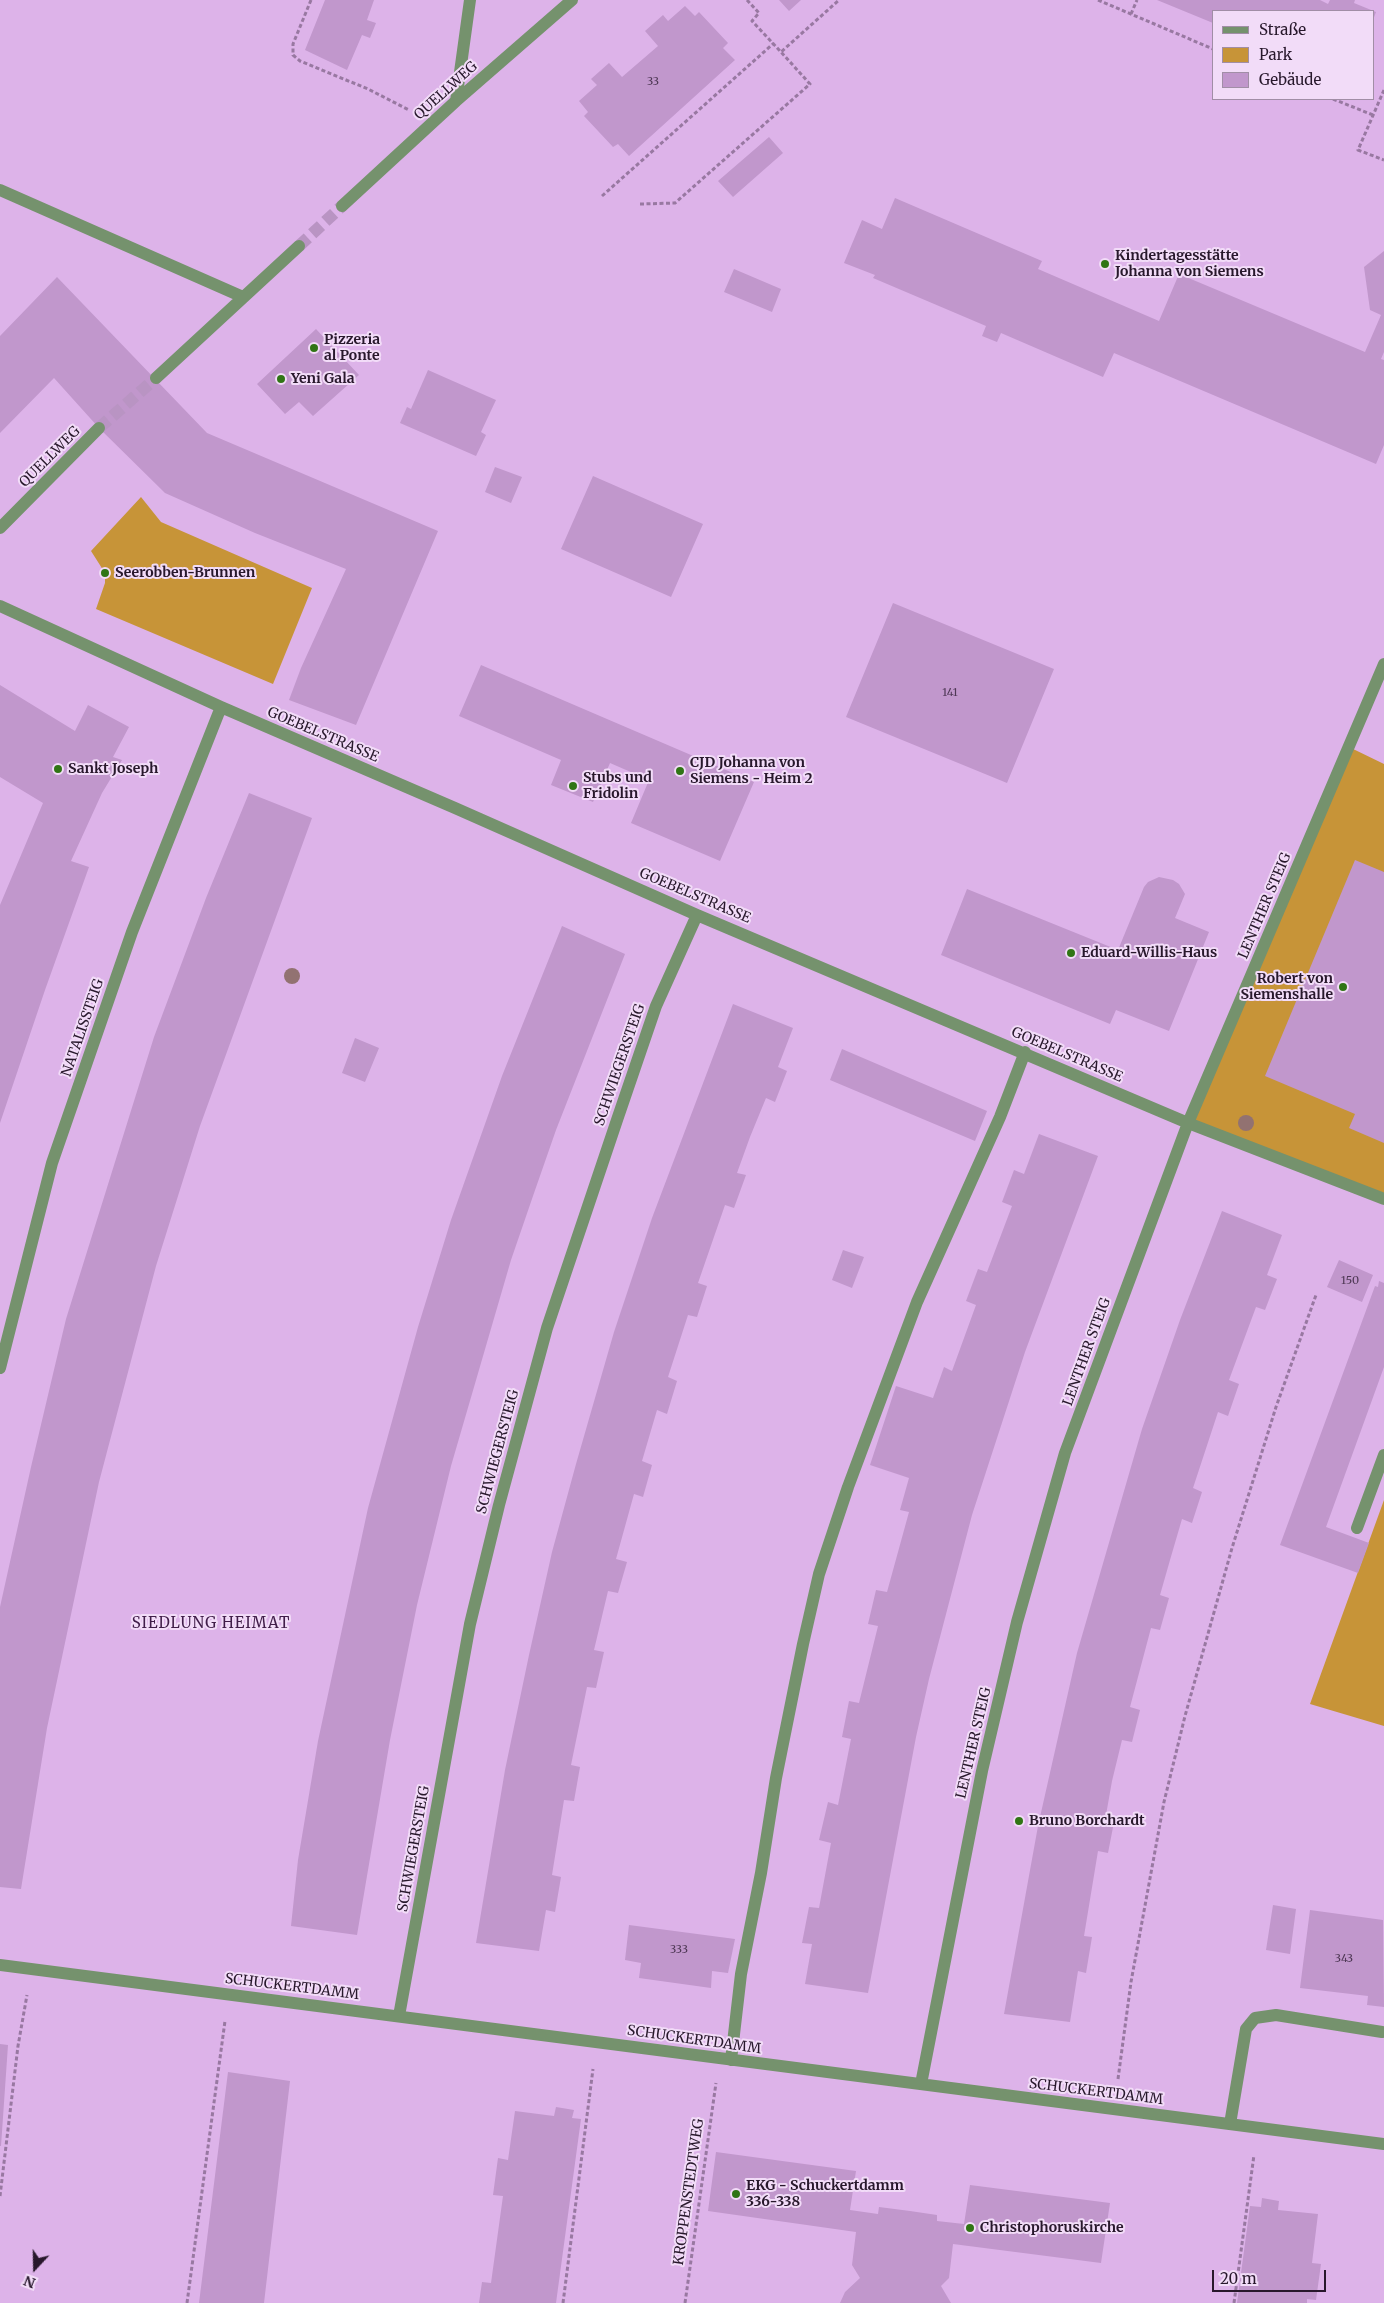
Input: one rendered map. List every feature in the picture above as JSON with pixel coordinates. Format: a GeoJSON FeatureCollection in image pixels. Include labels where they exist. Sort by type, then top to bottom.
{"type":"FeatureCollection","features":[{"type":"Feature","properties":{"kind":"street"},"geometry":{"type":"LineString","coordinates":[[456,101],[470,0]]}},
{"type":"Feature","properties":{"kind":"street","name":"QUELLWEG"},"geometry":{"type":"LineString","coordinates":[[342,206],[456,101],[572,0]]}},
{"type":"Feature","properties":{"kind":"street"},"geometry":{"type":"LineString","coordinates":[[0,190],[243,298]]}},
{"type":"Feature","properties":{"kind":"street"},"geometry":{"type":"LineString","coordinates":[[156,378],[299,246]]}},
{"type":"Feature","properties":{"kind":"street","name":"QUELLWEG"},"geometry":{"type":"LineString","coordinates":[[0,528],[100,428]]}},
{"type":"Feature","properties":{"kind":"street","name":"GOEBELSTRASSE"},"geometry":{"type":"LineString","coordinates":[[0,606],[221,707],[456,808],[697,915],[1025,1052],[1188,1123],[1384,1199]]}},
{"type":"Feature","properties":{"kind":"street","name":"LENTHER STEIG"},"geometry":{"type":"LineString","coordinates":[[921,2084],[982,1771],[1017,1622],[1065,1453],[1188,1123],[1384,664]]}},
{"type":"Feature","properties":{"kind":"street","name":"NATALISSTEIG"},"geometry":{"type":"LineString","coordinates":[[0,1368],[52,1163],[132,932],[221,707]]}},
{"type":"Feature","properties":{"kind":"street","name":"SCHWIEGERSTEIG"},"geometry":{"type":"LineString","coordinates":[[399,2016],[470,1624],[504,1486],[547,1328],[617,1120],[656,1006],[697,915]]}},
{"type":"Feature","properties":{"kind":"street"},"geometry":{"type":"LineString","coordinates":[[731,2060],[741,1974],[761,1873],[776,1778],[803,1644],[820,1574],[848,1487],[917,1302],[1000,1117],[1025,1052]]}},
{"type":"Feature","properties":{"kind":"street"},"geometry":{"type":"LineString","coordinates":[[1357,1528],[1384,1455]]}},
{"type":"Feature","properties":{"kind":"street","name":"SCHUCKERTDAMM"},"geometry":{"type":"LineString","coordinates":[[0,1965],[1384,2144]]}},
{"type":"Feature","properties":{"kind":"street"},"geometry":{"type":"LineString","coordinates":[[1230,2124],[1246,2029],[1255,2018],[1276,2015],[1382,2032]]}},
{"type":"Feature","properties":{"kind":"path"},"geometry":{"type":"LineString","coordinates":[[311,0],[293,44],[293,55],[300,61],[368,89],[434,122]]}},
{"type":"Feature","properties":{"kind":"path"},"geometry":{"type":"LineString","coordinates":[[640,204],[674,204],[810,84],[752,21],[759,13],[747,0]]}},
{"type":"Feature","properties":{"kind":"path"},"geometry":{"type":"LineString","coordinates":[[781,52],[839,0]]}},
{"type":"Feature","properties":{"kind":"path"},"geometry":{"type":"LineString","coordinates":[[1098,0],[1212,48]]}},
{"type":"Feature","properties":{"kind":"path"},"geometry":{"type":"LineString","coordinates":[[1132,14],[1137,0]]}},
{"type":"Feature","properties":{"kind":"path"},"geometry":{"type":"LineString","coordinates":[[602,196],[774,43]]}},
{"type":"Feature","properties":{"kind":"path"},"geometry":{"type":"LineString","coordinates":[[1384,90],[1358,150],[1384,160]]}},
{"type":"Feature","properties":{"kind":"path"},"geometry":{"type":"LineString","coordinates":[[1336,100],[1373,115]]}},
{"type":"Feature","properties":{"kind":"path"},"geometry":{"type":"LineString","coordinates":[[1378,103],[1384,106]]}},
{"type":"Feature","properties":{"kind":"path"},"geometry":{"type":"LineString","coordinates":[[1118,2079],[1131,1982],[1164,1802],[1185,1716],[1232,1548],[1276,1406],[1316,1295]]}},
{"type":"Feature","properties":{"kind":"path"},"geometry":{"type":"LineString","coordinates":[[0,2196],[18,2046],[27,1995]]}},
{"type":"Feature","properties":{"kind":"path"},"geometry":{"type":"LineString","coordinates":[[187,2303],[225,2021]]}},
{"type":"Feature","properties":{"kind":"path"},"geometry":{"type":"LineString","coordinates":[[563,2303],[593,2068]]}},
{"type":"Feature","properties":{"kind":"path","name":"KROPPENSTEDTWEG"},"geometry":{"type":"LineString","coordinates":[[685,2303],[716,2084]]}},
{"type":"Feature","properties":{"kind":"path"},"geometry":{"type":"LineString","coordinates":[[1234,2303],[1254,2155]]}},
{"type":"Feature","properties":{"kind":"green space"},"geometry":{"type":"Polygon","coordinates":[[[141,497],[161,522],[312,588],[273,684],[96,609],[105,583],[105,573],[91,551],[141,497]]]}},
{"type":"Feature","properties":{"kind":"green space"},"geometry":{"type":"Polygon","coordinates":[[[1349,747],[1384,764],[1384,1199],[1188,1123],[1349,747]]]}},
{"type":"Feature","properties":{"kind":"green space"},"geometry":{"type":"Polygon","coordinates":[[[1384,1500],[1384,1726],[1310,1704],[1384,1500]]]}},
{"type":"Feature","properties":{"kind":"building"},"geometry":{"type":"Polygon","coordinates":[[[325,0],[374,0],[367,20],[376,23],[370,38],[362,35],[347,70],[305,50],[325,0]]]}},
{"type":"Feature","properties":{"kind":"building"},"geometry":{"type":"Polygon","coordinates":[[[779,0],[801,0],[789,11],[779,0]]]}},
{"type":"Feature","properties":{"kind":"building"},"geometry":{"type":"Polygon","coordinates":[[[1157,0],[1320,0],[1328,4],[1330,0],[1355,0],[1354,3],[1371,10],[1212,10],[1212,23],[1157,0]]]}},
{"type":"Feature","properties":{"kind":"building"},"geometry":{"type":"Polygon","coordinates":[[[685,6],[695,16],[699,12],[728,43],[723,48],[735,60],[629,156],[618,144],[613,147],[584,116],[588,112],[579,101],[597,85],[591,79],[609,63],[622,77],[658,46],[645,31],[663,15],[668,21],[685,6]]]}},
{"type":"Feature","properties":{"kind":"building"},"geometry":{"type":"Polygon","coordinates":[[[769,137],[783,153],[733,197],[718,181],[769,137]]]}},
{"type":"Feature","properties":{"kind":"building"},"geometry":{"type":"Polygon","coordinates":[[[895,198],[1042,261],[1038,269],[1159,321],[1179,274],[1365,352],[1381,315],[1370,310],[1364,267],[1384,251],[1384,352],[1381,359],[1384,360],[1384,445],[1376,464],[1114,353],[1103,377],[1001,333],[997,342],[982,336],[986,326],[873,278],[875,275],[844,263],[862,220],[882,229],[895,198]]]}},
{"type":"Feature","properties":{"kind":"building"},"geometry":{"type":"Polygon","coordinates":[[[734,269],[781,289],[772,312],[724,292],[734,269]]]}},
{"type":"Feature","properties":{"kind":"building"},"geometry":{"type":"Polygon","coordinates":[[[57,277],[207,433],[438,531],[356,725],[289,700],[301,668],[346,569],[255,533],[165,493],[99,428],[54,378],[0,433],[0,336],[57,277]]]}},
{"type":"Feature","properties":{"kind":"building"},"geometry":{"type":"Polygon","coordinates":[[[316,329],[359,375],[313,416],[299,402],[285,414],[257,384],[316,329]]]}},
{"type":"Feature","properties":{"kind":"building"},"geometry":{"type":"Polygon","coordinates":[[[428,370],[496,400],[481,432],[486,435],[476,456],[400,423],[407,407],[411,409],[428,370]]]}},
{"type":"Feature","properties":{"kind":"building"},"geometry":{"type":"Polygon","coordinates":[[[495,467],[522,477],[511,503],[485,492],[495,467]]]}},
{"type":"Feature","properties":{"kind":"building"},"geometry":{"type":"Polygon","coordinates":[[[593,476],[703,524],[671,597],[561,549],[593,476]]]}},
{"type":"Feature","properties":{"kind":"building"},"geometry":{"type":"Polygon","coordinates":[[[893,603],[1054,669],[1007,783],[846,717],[893,603]]]}},
{"type":"Feature","properties":{"kind":"building","name":"CJD Johanna von Siemens - Heim 2"},"geometry":{"type":"Polygon","coordinates":[[[481,665],[754,782],[720,861],[631,823],[649,780],[610,763],[593,802],[551,785],[561,760],[459,716],[481,665]]]}},
{"type":"Feature","properties":{"kind":"building"},"geometry":{"type":"Polygon","coordinates":[[[0,685],[75,731],[88,705],[129,727],[113,757],[122,760],[102,793],[71,861],[89,867],[0,1123],[0,905],[43,803],[0,777],[0,685]]]}},
{"type":"Feature","properties":{"kind":"building"},"geometry":{"type":"Polygon","coordinates":[[[249,793],[312,818],[200,1126],[156,1266],[99,1482],[47,1728],[21,1889],[0,1887],[0,1607],[31,1467],[66,1319],[154,1037],[206,898],[249,793]]]}},
{"type":"Feature","properties":{"kind":"building","name":"Robert von Siemenshalle"},"geometry":{"type":"Polygon","coordinates":[[[1355,860],[1384,872],[1384,1143],[1349,1128],[1355,1114],[1265,1076],[1355,860]]]}},
{"type":"Feature","properties":{"kind":"building","name":"Eduard-Willis-Haus"},"geometry":{"type":"Polygon","coordinates":[[[1159,877],[1173,880],[1179,884],[1185,894],[1175,918],[1209,932],[1169,1031],[1116,1010],[1110,1024],[941,955],[967,889],[1118,950],[1144,887],[1148,882],[1159,877]]]}},
{"type":"Feature","properties":{"kind":"building"},"geometry":{"type":"Polygon","coordinates":[[[562,926],[625,954],[556,1130],[511,1260],[451,1466],[417,1605],[390,1740],[357,1935],[291,1926],[298,1860],[318,1741],[368,1508],[418,1327],[451,1220],[502,1076],[562,926]]]}},
{"type":"Feature","properties":{"kind":"building"},"geometry":{"type":"Polygon","coordinates":[[[733,1004],[793,1028],[778,1067],[787,1071],[775,1102],[766,1098],[750,1137],[737,1173],[746,1175],[734,1208],[725,1205],[698,1283],[707,1286],[697,1317],[688,1315],[668,1377],[677,1381],[667,1414],[657,1410],[642,1461],[652,1465],[643,1497],[634,1494],[616,1559],[627,1562],[618,1593],[608,1591],[594,1650],[604,1652],[596,1688],[587,1687],[571,1765],[580,1767],[574,1801],[564,1800],[552,1875],[561,1877],[555,1912],[546,1910],[539,1951],[476,1943],[505,1770],[529,1655],[552,1552],[576,1464],[614,1332],[652,1218],[733,1004]]]}},
{"type":"Feature","properties":{"kind":"building"},"geometry":{"type":"Polygon","coordinates":[[[355,1038],[379,1048],[365,1082],[342,1073],[355,1038]]]}},
{"type":"Feature","properties":{"kind":"building"},"geometry":{"type":"Polygon","coordinates":[[[842,1049],[987,1111],[975,1141],[830,1080],[842,1049]]]}},
{"type":"Feature","properties":{"kind":"building"},"geometry":{"type":"Polygon","coordinates":[[[1039,1134],[1098,1156],[1025,1352],[972,1515],[929,1679],[916,1737],[868,1993],[805,1984],[812,1944],[802,1943],[809,1907],[819,1908],[831,1843],[819,1840],[828,1802],[838,1805],[851,1739],[842,1737],[849,1701],[859,1703],[878,1626],[868,1624],[876,1590],[887,1592],[909,1512],[900,1510],[909,1478],[870,1465],[896,1386],[933,1398],[944,1367],[952,1371],[976,1305],[966,1301],[978,1269],[987,1272],[1012,1206],[1002,1202],[1014,1170],[1024,1174],[1039,1134]]]}},
{"type":"Feature","properties":{"kind":"building"},"geometry":{"type":"Polygon","coordinates":[[[1222,1211],[1282,1235],[1267,1275],[1277,1279],[1265,1310],[1256,1307],[1229,1380],[1239,1384],[1228,1416],[1218,1412],[1193,1488],[1202,1492],[1192,1523],[1182,1519],[1160,1595],[1169,1598],[1160,1630],[1151,1628],[1130,1707],[1140,1710],[1132,1742],[1122,1740],[1112,1781],[1106,1815],[1115,1817],[1108,1853],[1098,1851],[1084,1936],[1092,1937],[1086,1973],[1078,1971],[1070,2022],[1004,2014],[1038,1826],[1077,1653],[1142,1429],[1180,1320],[1222,1211]]]}},
{"type":"Feature","properties":{"kind":"building"},"geometry":{"type":"Polygon","coordinates":[[[843,1250],[864,1257],[852,1288],[832,1280],[843,1250]]]}},
{"type":"Feature","properties":{"kind":"building"},"geometry":{"type":"Polygon","coordinates":[[[1339,1260],[1373,1275],[1362,1302],[1327,1287],[1339,1260]]]}},
{"type":"Feature","properties":{"kind":"building"},"geometry":{"type":"Polygon","coordinates":[[[1379,1281],[1384,1283],[1384,1367],[1326,1527],[1369,1543],[1358,1573],[1280,1545],[1375,1286],[1378,1287],[1379,1281]]]}},
{"type":"Feature","properties":{"kind":"building"},"geometry":{"type":"Polygon","coordinates":[[[1273,1905],[1296,1909],[1290,1954],[1266,1950],[1273,1905]]]}},
{"type":"Feature","properties":{"kind":"building"},"geometry":{"type":"Polygon","coordinates":[[[1310,1910],[1383,1920],[1384,2007],[1367,2005],[1368,1996],[1300,1988],[1310,1910]]]}},
{"type":"Feature","properties":{"kind":"building"},"geometry":{"type":"Polygon","coordinates":[[[629,1925],[735,1939],[728,1973],[712,1971],[711,1988],[639,1978],[641,1963],[625,1960],[629,1925]]]}},
{"type":"Feature","properties":{"kind":"building"},"geometry":{"type":"Polygon","coordinates":[[[0,2044],[8,2045],[1,2146],[0,2146],[0,2044]]]}},
{"type":"Feature","properties":{"kind":"building"},"geometry":{"type":"Polygon","coordinates":[[[228,2072],[290,2081],[264,2303],[199,2303],[228,2072]]]}},
{"type":"Feature","properties":{"kind":"building"},"geometry":{"type":"Polygon","coordinates":[[[556,2107],[574,2110],[572,2118],[581,2119],[556,2303],[479,2303],[482,2282],[491,2283],[503,2196],[493,2195],[498,2158],[508,2160],[515,2111],[554,2116],[556,2107]]]}},
{"type":"Feature","properties":{"kind":"building","name":"Christophoruskirche"},"geometry":{"type":"Polygon","coordinates":[[[716,2152],[856,2171],[850,2210],[878,2214],[879,2207],[937,2215],[937,2221],[964,2224],[970,2185],[1110,2203],[1101,2263],[953,2244],[949,2278],[941,2286],[951,2303],[840,2303],[845,2292],[860,2278],[852,2265],[856,2232],[708,2211],[716,2152]]]}},
{"type":"Feature","properties":{"kind":"building"},"geometry":{"type":"Polygon","coordinates":[[[1262,2198],[1279,2201],[1278,2210],[1318,2214],[1312,2263],[1321,2264],[1316,2300],[1307,2299],[1307,2303],[1237,2303],[1250,2206],[1261,2207],[1262,2198]]]}},
{"type":"Feature","properties":{"kind":"tunnel"},"geometry":{"type":"LineString","coordinates":[[299,246],[342,206]]}},
{"type":"Feature","properties":{"kind":"tunnel"},"geometry":{"type":"LineString","coordinates":[[99,428],[156,378]]}},
{"type":"Feature","properties":{"kind":"place","name":"Kindertagesstätte Johanna von Siemens"},"geometry":{"type":"Point","coordinates":[1105,264]}},
{"type":"Feature","properties":{"kind":"place","name":"Pizzeria al Ponte"},"geometry":{"type":"Point","coordinates":[314,348]}},
{"type":"Feature","properties":{"kind":"place","name":"Yeni Gala"},"geometry":{"type":"Point","coordinates":[281,379]}},
{"type":"Feature","properties":{"kind":"place","name":"Seerobben-Brunnen"},"geometry":{"type":"Point","coordinates":[105,573]}},
{"type":"Feature","properties":{"kind":"place","name":"Sankt Joseph"},"geometry":{"type":"Point","coordinates":[58,769]}},
{"type":"Feature","properties":{"kind":"place","name":"CJD Johanna von Siemens - Heim 2"},"geometry":{"type":"Point","coordinates":[680,771]}},
{"type":"Feature","properties":{"kind":"place","name":"Stubs und Fridolin"},"geometry":{"type":"Point","coordinates":[573,786]}},
{"type":"Feature","properties":{"kind":"place","name":"Eduard-Willis-Haus"},"geometry":{"type":"Point","coordinates":[1071,953]}},
{"type":"Feature","properties":{"kind":"place","name":"Robert von Siemenshalle"},"geometry":{"type":"Point","coordinates":[1343,987]}},
{"type":"Feature","properties":{"kind":"place","name":"Bruno Borchardt"},"geometry":{"type":"Point","coordinates":[1019,1821]}},
{"type":"Feature","properties":{"kind":"place","name":"EKG - Schuckertdamm 336-338"},"geometry":{"type":"Point","coordinates":[736,2194]}},
{"type":"Feature","properties":{"kind":"place","name":"Christophoruskirche"},"geometry":{"type":"Point","coordinates":[970,2228]}},
{"type":"Feature","properties":{"kind":"district","name":"SIEDLUNG HEIMAT"},"geometry":{"type":"Point","coordinates":[211,1624]}}]}
